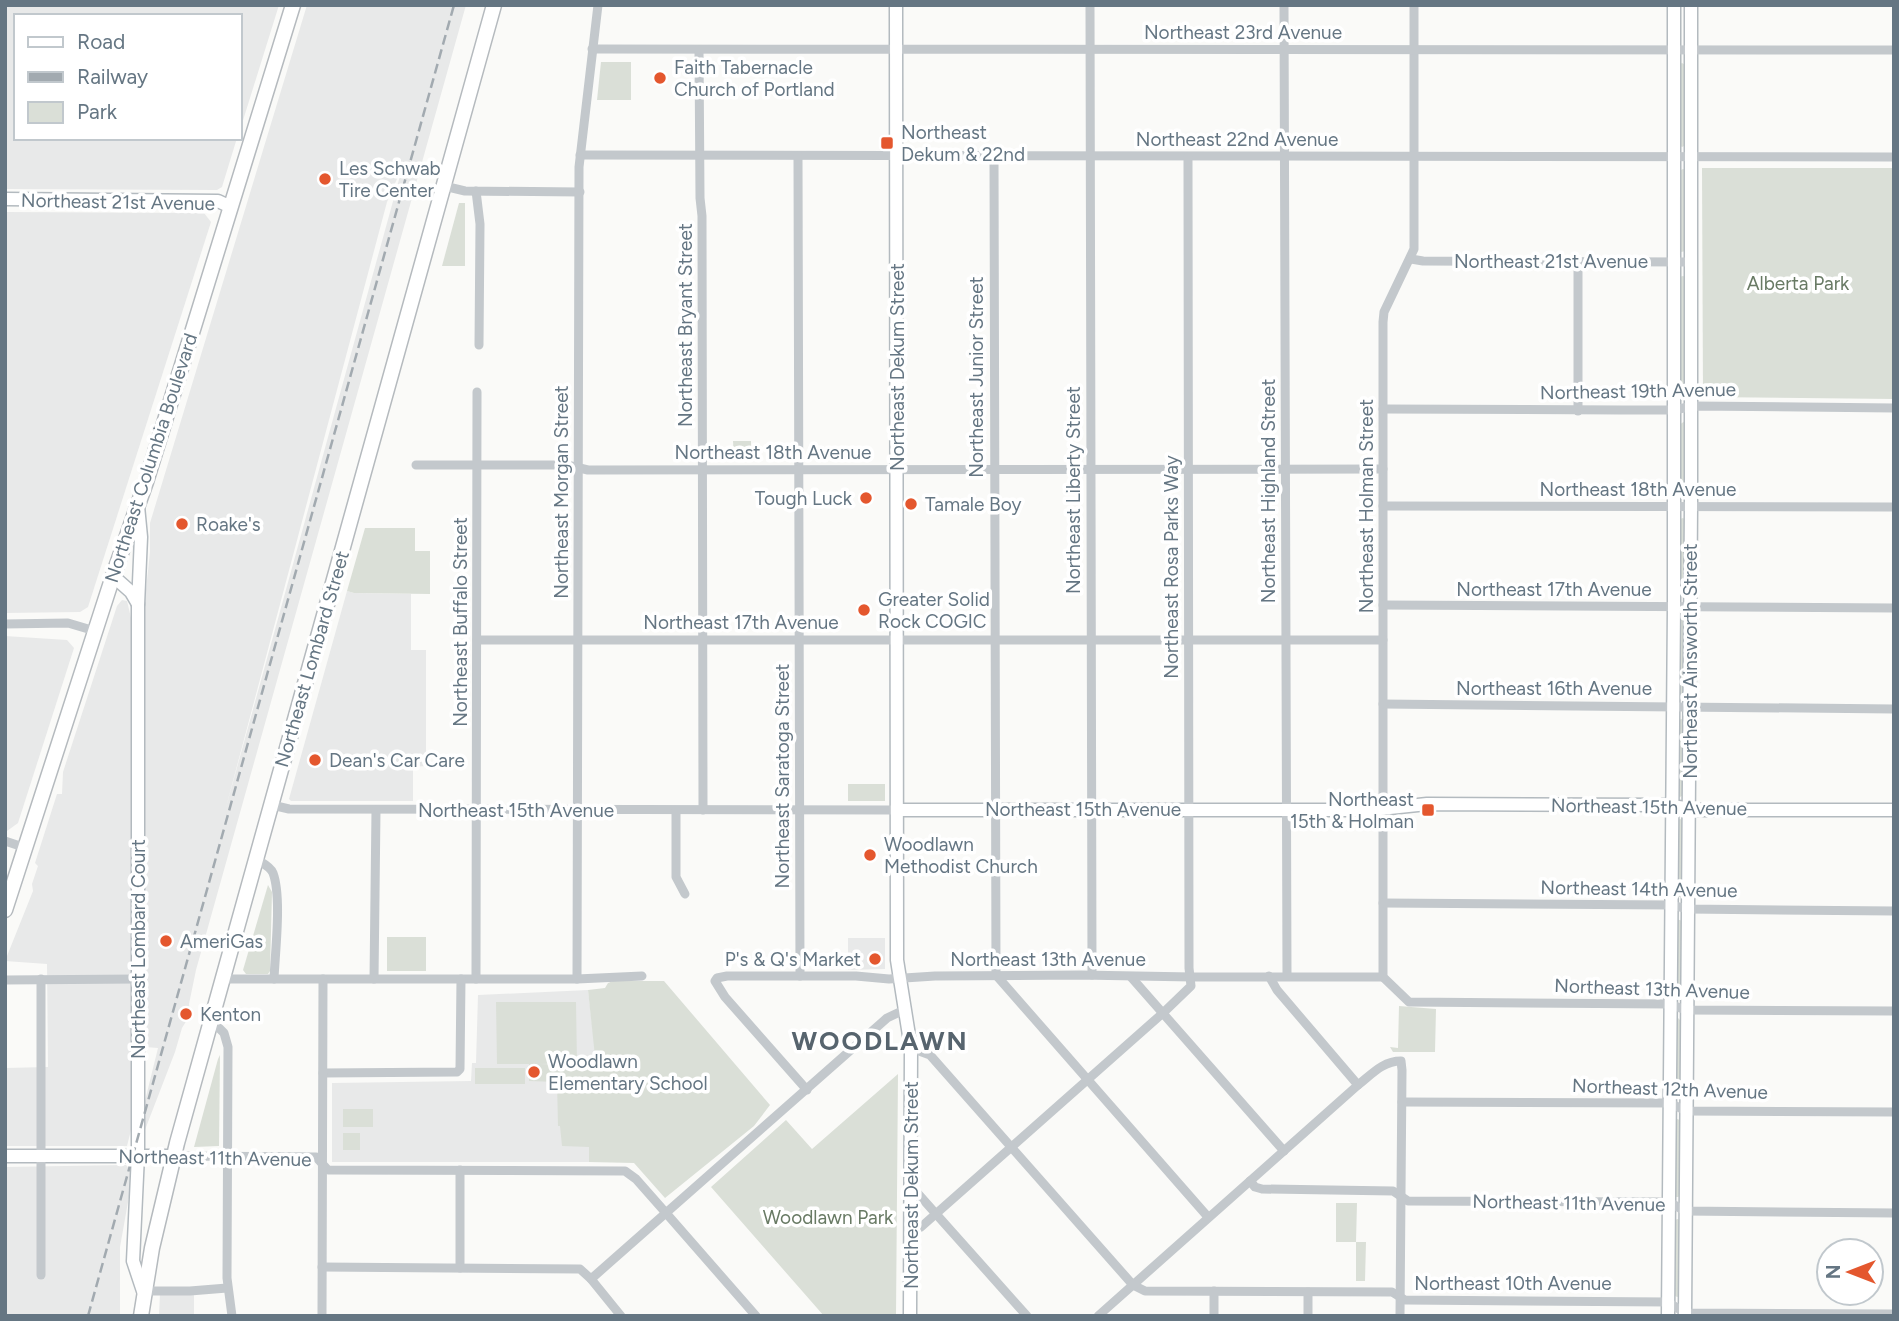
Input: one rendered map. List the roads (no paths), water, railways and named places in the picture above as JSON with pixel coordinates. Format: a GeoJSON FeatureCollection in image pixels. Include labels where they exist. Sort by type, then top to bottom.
{"type":"FeatureCollection","features":[{"type":"Feature","properties":{"kind":"main road","name":"Northeast Columbia Boulevard"},"geometry":{"type":"LineString","coordinates":[[5,910],[138,506],[293,5]]}},
{"type":"Feature","properties":{"kind":"main road","name":"Northeast Lombard Street"},"geometry":{"type":"LineString","coordinates":[[141,1316],[156,1226],[174,1156],[494,5]]}},
{"type":"Feature","properties":{"kind":"street","name":"Northeast Morgan Street"},"geometry":{"type":"LineString","coordinates":[[577,979],[580,156],[598,5]]}},
{"type":"Feature","properties":{"kind":"street","name":"Northeast Dekum Street"},"geometry":{"type":"LineString","coordinates":[[896,5],[897,960],[911,1048],[910,1316]]}},
{"type":"Feature","properties":{"kind":"street","name":"Northeast Liberty Street"},"geometry":{"type":"LineString","coordinates":[[1090,5],[1092,975]]}},
{"type":"Feature","properties":{"kind":"street","name":"Northeast Highland Street"},"geometry":{"type":"LineString","coordinates":[[1284,5],[1287,976]]}},
{"type":"Feature","properties":{"kind":"street","name":"Northeast Holman Street"},"geometry":{"type":"LineString","coordinates":[[1383,977],[1384,312],[1414,249],[1414,5]]}},
{"type":"Feature","properties":{"kind":"street","name":"Northeast Ainsworth Street"},"geometry":{"type":"LineString","coordinates":[[1668,1316],[1675,508],[1674,5]]}},
{"type":"Feature","properties":{"kind":"street","name":"Northeast Ainsworth Street"},"geometry":{"type":"LineString","coordinates":[[1685,1314],[1692,406],[1690,5]]}},
{"type":"Feature","properties":{"kind":"street","name":"Northeast 23rd Avenue"},"geometry":{"type":"LineString","coordinates":[[592,49],[1894,50]]}},
{"type":"Feature","properties":{"kind":"street","name":"Northeast Bryant Street"},"geometry":{"type":"LineString","coordinates":[[699,50],[702,216],[702,810]]}},
{"type":"Feature","properties":{"kind":"street","name":"Northeast 22nd Avenue"},"geometry":{"type":"LineString","coordinates":[[580,156],[1894,157]]}},
{"type":"Feature","properties":{"kind":"street","name":"Northeast Saratoga Street"},"geometry":{"type":"LineString","coordinates":[[798,156],[800,976]]}},
{"type":"Feature","properties":{"kind":"street","name":"Northeast Junior Street"},"geometry":{"type":"LineString","coordinates":[[994,156],[996,975]]}},
{"type":"Feature","properties":{"kind":"street","name":"Northeast Rosa Parks Way"},"geometry":{"type":"LineString","coordinates":[[1188,157],[1189,968],[1192,977]]}},
{"type":"Feature","properties":{"kind":"street"},"geometry":{"type":"LineString","coordinates":[[444,186],[459,191],[580,192]]}},
{"type":"Feature","properties":{"kind":"street"},"geometry":{"type":"LineString","coordinates":[[476,191],[480,224],[479,345]]}},
{"type":"Feature","properties":{"kind":"street","name":"Northeast 21st Avenue"},"geometry":{"type":"LineString","coordinates":[[5,199],[218,201],[231,207]]}},
{"type":"Feature","properties":{"kind":"street","name":"Northeast 21st Avenue"},"geometry":{"type":"LineString","coordinates":[[1411,259],[1691,262]]}},
{"type":"Feature","properties":{"kind":"street"},"geometry":{"type":"LineString","coordinates":[[1578,261],[1578,411]]}},
{"type":"Feature","properties":{"kind":"street","name":"Northeast Buffalo Street"},"geometry":{"type":"LineString","coordinates":[[476,979],[477,392]]}},
{"type":"Feature","properties":{"kind":"street","name":"Northeast 19th Avenue"},"geometry":{"type":"LineString","coordinates":[[1383,409],[1578,411],[1675,410],[1692,406],[1894,408]]}},
{"type":"Feature","properties":{"kind":"street","name":"Northeast 18th Avenue"},"geometry":{"type":"LineString","coordinates":[[415,465],[567,465],[588,470],[1383,469]]}},
{"type":"Feature","properties":{"kind":"street","name":"Northeast Lombard Court"},"geometry":{"type":"LineString","coordinates":[[138,506],[141,537],[138,605],[138,1155],[133,1261],[144,1291]]}},
{"type":"Feature","properties":{"kind":"street","name":"Northeast 18th Avenue"},"geometry":{"type":"LineString","coordinates":[[1383,506],[1894,507]]}},
{"type":"Feature","properties":{"kind":"street"},"geometry":{"type":"LineString","coordinates":[[113,576],[131,592],[138,605]]}},
{"type":"Feature","properties":{"kind":"street","name":"Northeast 17th Avenue"},"geometry":{"type":"LineString","coordinates":[[1383,605],[1894,608]]}},
{"type":"Feature","properties":{"kind":"street"},"geometry":{"type":"LineString","coordinates":[[5,624],[68,624],[95,631]]}},
{"type":"Feature","properties":{"kind":"street","name":"Northeast 17th Avenue"},"geometry":{"type":"LineString","coordinates":[[477,640],[1383,640]]}},
{"type":"Feature","properties":{"kind":"street","name":"Northeast 16th Avenue"},"geometry":{"type":"LineString","coordinates":[[1383,704],[1894,709]]}},
{"type":"Feature","properties":{"kind":"street","name":"Northeast 15th Avenue"},"geometry":{"type":"LineString","coordinates":[[272,805],[289,809],[676,811],[1383,809],[1427,804],[1894,810]]}},
{"type":"Feature","properties":{"kind":"street"},"geometry":{"type":"LineString","coordinates":[[374,979],[376,810]]}},
{"type":"Feature","properties":{"kind":"street"},"geometry":{"type":"LineString","coordinates":[[676,811],[676,877],[678,886],[685,894]]}},
{"type":"Feature","properties":{"kind":"street"},"geometry":{"type":"LineString","coordinates":[[5,841],[26,848]]}},
{"type":"Feature","properties":{"kind":"street"},"geometry":{"type":"LineString","coordinates":[[256,859],[270,868],[274,880],[274,979]]}},
{"type":"Feature","properties":{"kind":"street","name":"Northeast 14th Avenue"},"geometry":{"type":"LineString","coordinates":[[1383,903],[1672,905],[1687,909],[1894,911]]}},
{"type":"Feature","properties":{"kind":"street"},"geometry":{"type":"LineString","coordinates":[[996,975],[1208,1217]]}},
{"type":"Feature","properties":{"kind":"street","name":"Northeast 13th Avenue"},"geometry":{"type":"LineString","coordinates":[[807,1090],[725,997],[715,981],[721,976],[856,976],[901,979],[996,975],[1383,977],[1409,1002],[1669,1004],[1686,1010],[1894,1011]]}},
{"type":"Feature","properties":{"kind":"street"},"geometry":{"type":"LineString","coordinates":[[223,979],[577,979],[642,976]]}},
{"type":"Feature","properties":{"kind":"street"},"geometry":{"type":"LineString","coordinates":[[1131,976],[1284,1151]]}},
{"type":"Feature","properties":{"kind":"street"},"geometry":{"type":"LineString","coordinates":[[1269,976],[1276,990],[1358,1085]]}},
{"type":"Feature","properties":{"kind":"street"},"geometry":{"type":"LineString","coordinates":[[911,1231],[921,1227],[1163,1013],[1190,988],[1192,977]]}},
{"type":"Feature","properties":{"kind":"street"},"geometry":{"type":"LineString","coordinates":[[5,979],[138,979]]}},
{"type":"Feature","properties":{"kind":"street"},"geometry":{"type":"LineString","coordinates":[[41,979],[41,1275]]}},
{"type":"Feature","properties":{"kind":"street"},"geometry":{"type":"LineString","coordinates":[[322,1316],[323,979]]}},
{"type":"Feature","properties":{"kind":"street"},"geometry":{"type":"LineString","coordinates":[[323,1073],[451,1073],[460,1069],[461,979]]}},
{"type":"Feature","properties":{"kind":"street"},"geometry":{"type":"LineString","coordinates":[[591,1279],[887,1018],[906,1009]]}},
{"type":"Feature","properties":{"kind":"street"},"geometry":{"type":"LineString","coordinates":[[211,1020],[225,1034],[228,1047],[227,1288],[232,1316]]}},
{"type":"Feature","properties":{"kind":"street"},"geometry":{"type":"LineString","coordinates":[[911,1048],[930,1055],[1133,1285]]}},
{"type":"Feature","properties":{"kind":"street"},"geometry":{"type":"LineString","coordinates":[[1105,1314],[1208,1217],[1358,1085],[1386,1062],[1401,1061],[1400,1316]]}},
{"type":"Feature","properties":{"kind":"street","name":"Northeast 12th Avenue"},"geometry":{"type":"LineString","coordinates":[[1402,1102],[1670,1103],[1686,1111],[1894,1112]]}},
{"type":"Feature","properties":{"kind":"street","name":"Northeast 11th Avenue"},"geometry":{"type":"LineString","coordinates":[[5,1156],[316,1157],[328,1170],[607,1171],[629,1173],[666,1213]]}},
{"type":"Feature","properties":{"kind":"street"},"geometry":{"type":"LineString","coordinates":[[460,1170],[460,1268]]}},
{"type":"Feature","properties":{"kind":"street","name":"Northeast 11th Avenue"},"geometry":{"type":"LineString","coordinates":[[1250,1181],[1255,1187],[1262,1189],[1392,1191],[1408,1201],[1669,1202],[1685,1211],[1894,1213]]}},
{"type":"Feature","properties":{"kind":"street"},"geometry":{"type":"LineString","coordinates":[[912,1186],[1027,1316]]}},
{"type":"Feature","properties":{"kind":"street"},"geometry":{"type":"LineString","coordinates":[[666,1213],[756,1316]]}},
{"type":"Feature","properties":{"kind":"street"},"geometry":{"type":"LineString","coordinates":[[323,1267],[580,1269],[621,1316]]}},
{"type":"Feature","properties":{"kind":"street","name":"Northeast 10th Avenue"},"geometry":{"type":"LineString","coordinates":[[1133,1285],[1145,1291],[1392,1292],[1405,1300],[1668,1302]]}},
{"type":"Feature","properties":{"kind":"street"},"geometry":{"type":"LineString","coordinates":[[144,1291],[227,1288]]}},
{"type":"Feature","properties":{"kind":"street"},"geometry":{"type":"LineString","coordinates":[[1214,1291],[1214,1316]]}},
{"type":"Feature","properties":{"kind":"street"},"geometry":{"type":"LineString","coordinates":[[1308,1292],[1308,1316]]}},
{"type":"Feature","properties":{"kind":"street"},"geometry":{"type":"LineString","coordinates":[[1668,1302],[1685,1314],[1894,1314]]}},
{"type":"Feature","properties":{"kind":"railway"},"geometry":{"type":"LineString","coordinates":[[88,1316],[454,5]]}},
{"type":"Feature","properties":{"kind":"place","name":"Faith Tabernacle Church of Portland"},"geometry":{"type":"Point","coordinates":[660,78]}},
{"type":"Feature","properties":{"kind":"place","name":"Northeast Dekum & 22nd"},"geometry":{"type":"Point","coordinates":[887,143]}},
{"type":"Feature","properties":{"kind":"place","name":"Les Schwab Tire Center"},"geometry":{"type":"Point","coordinates":[325,179]}},
{"type":"Feature","properties":{"kind":"place","name":"Tough Luck"},"geometry":{"type":"Point","coordinates":[866,498]}},
{"type":"Feature","properties":{"kind":"place","name":"Tamale Boy"},"geometry":{"type":"Point","coordinates":[911,504]}},
{"type":"Feature","properties":{"kind":"place","name":"Roake's"},"geometry":{"type":"Point","coordinates":[182,524]}},
{"type":"Feature","properties":{"kind":"place","name":"Greater Solid Rock COGIC"},"geometry":{"type":"Point","coordinates":[864,610]}},
{"type":"Feature","properties":{"kind":"place","name":"Dean's Car Care"},"geometry":{"type":"Point","coordinates":[315,760]}},
{"type":"Feature","properties":{"kind":"place","name":"Northeast 15th & Holman"},"geometry":{"type":"Point","coordinates":[1428,810]}},
{"type":"Feature","properties":{"kind":"place","name":"Woodlawn Methodist Church"},"geometry":{"type":"Point","coordinates":[870,855]}},
{"type":"Feature","properties":{"kind":"place","name":"AmeriGas"},"geometry":{"type":"Point","coordinates":[166,941]}},
{"type":"Feature","properties":{"kind":"place","name":"P's & Q's Market"},"geometry":{"type":"Point","coordinates":[875,959]}},
{"type":"Feature","properties":{"kind":"place","name":"Kenton"},"geometry":{"type":"Point","coordinates":[186,1014]}},
{"type":"Feature","properties":{"kind":"place","name":"Woodlawn Elementary School"},"geometry":{"type":"Point","coordinates":[534,1072]}},
{"type":"Feature","properties":{"kind":"district","name":"WOODLAWN"},"geometry":{"type":"Point","coordinates":[880,1041]}},
{"type":"Feature","properties":{"kind":"park label","name":"Alberta Park"},"geometry":{"type":"Point","coordinates":[1798,283]}},
{"type":"Feature","properties":{"kind":"park label","name":"Woodlawn Park"},"geometry":{"type":"Point","coordinates":[828,1217]}}]}
